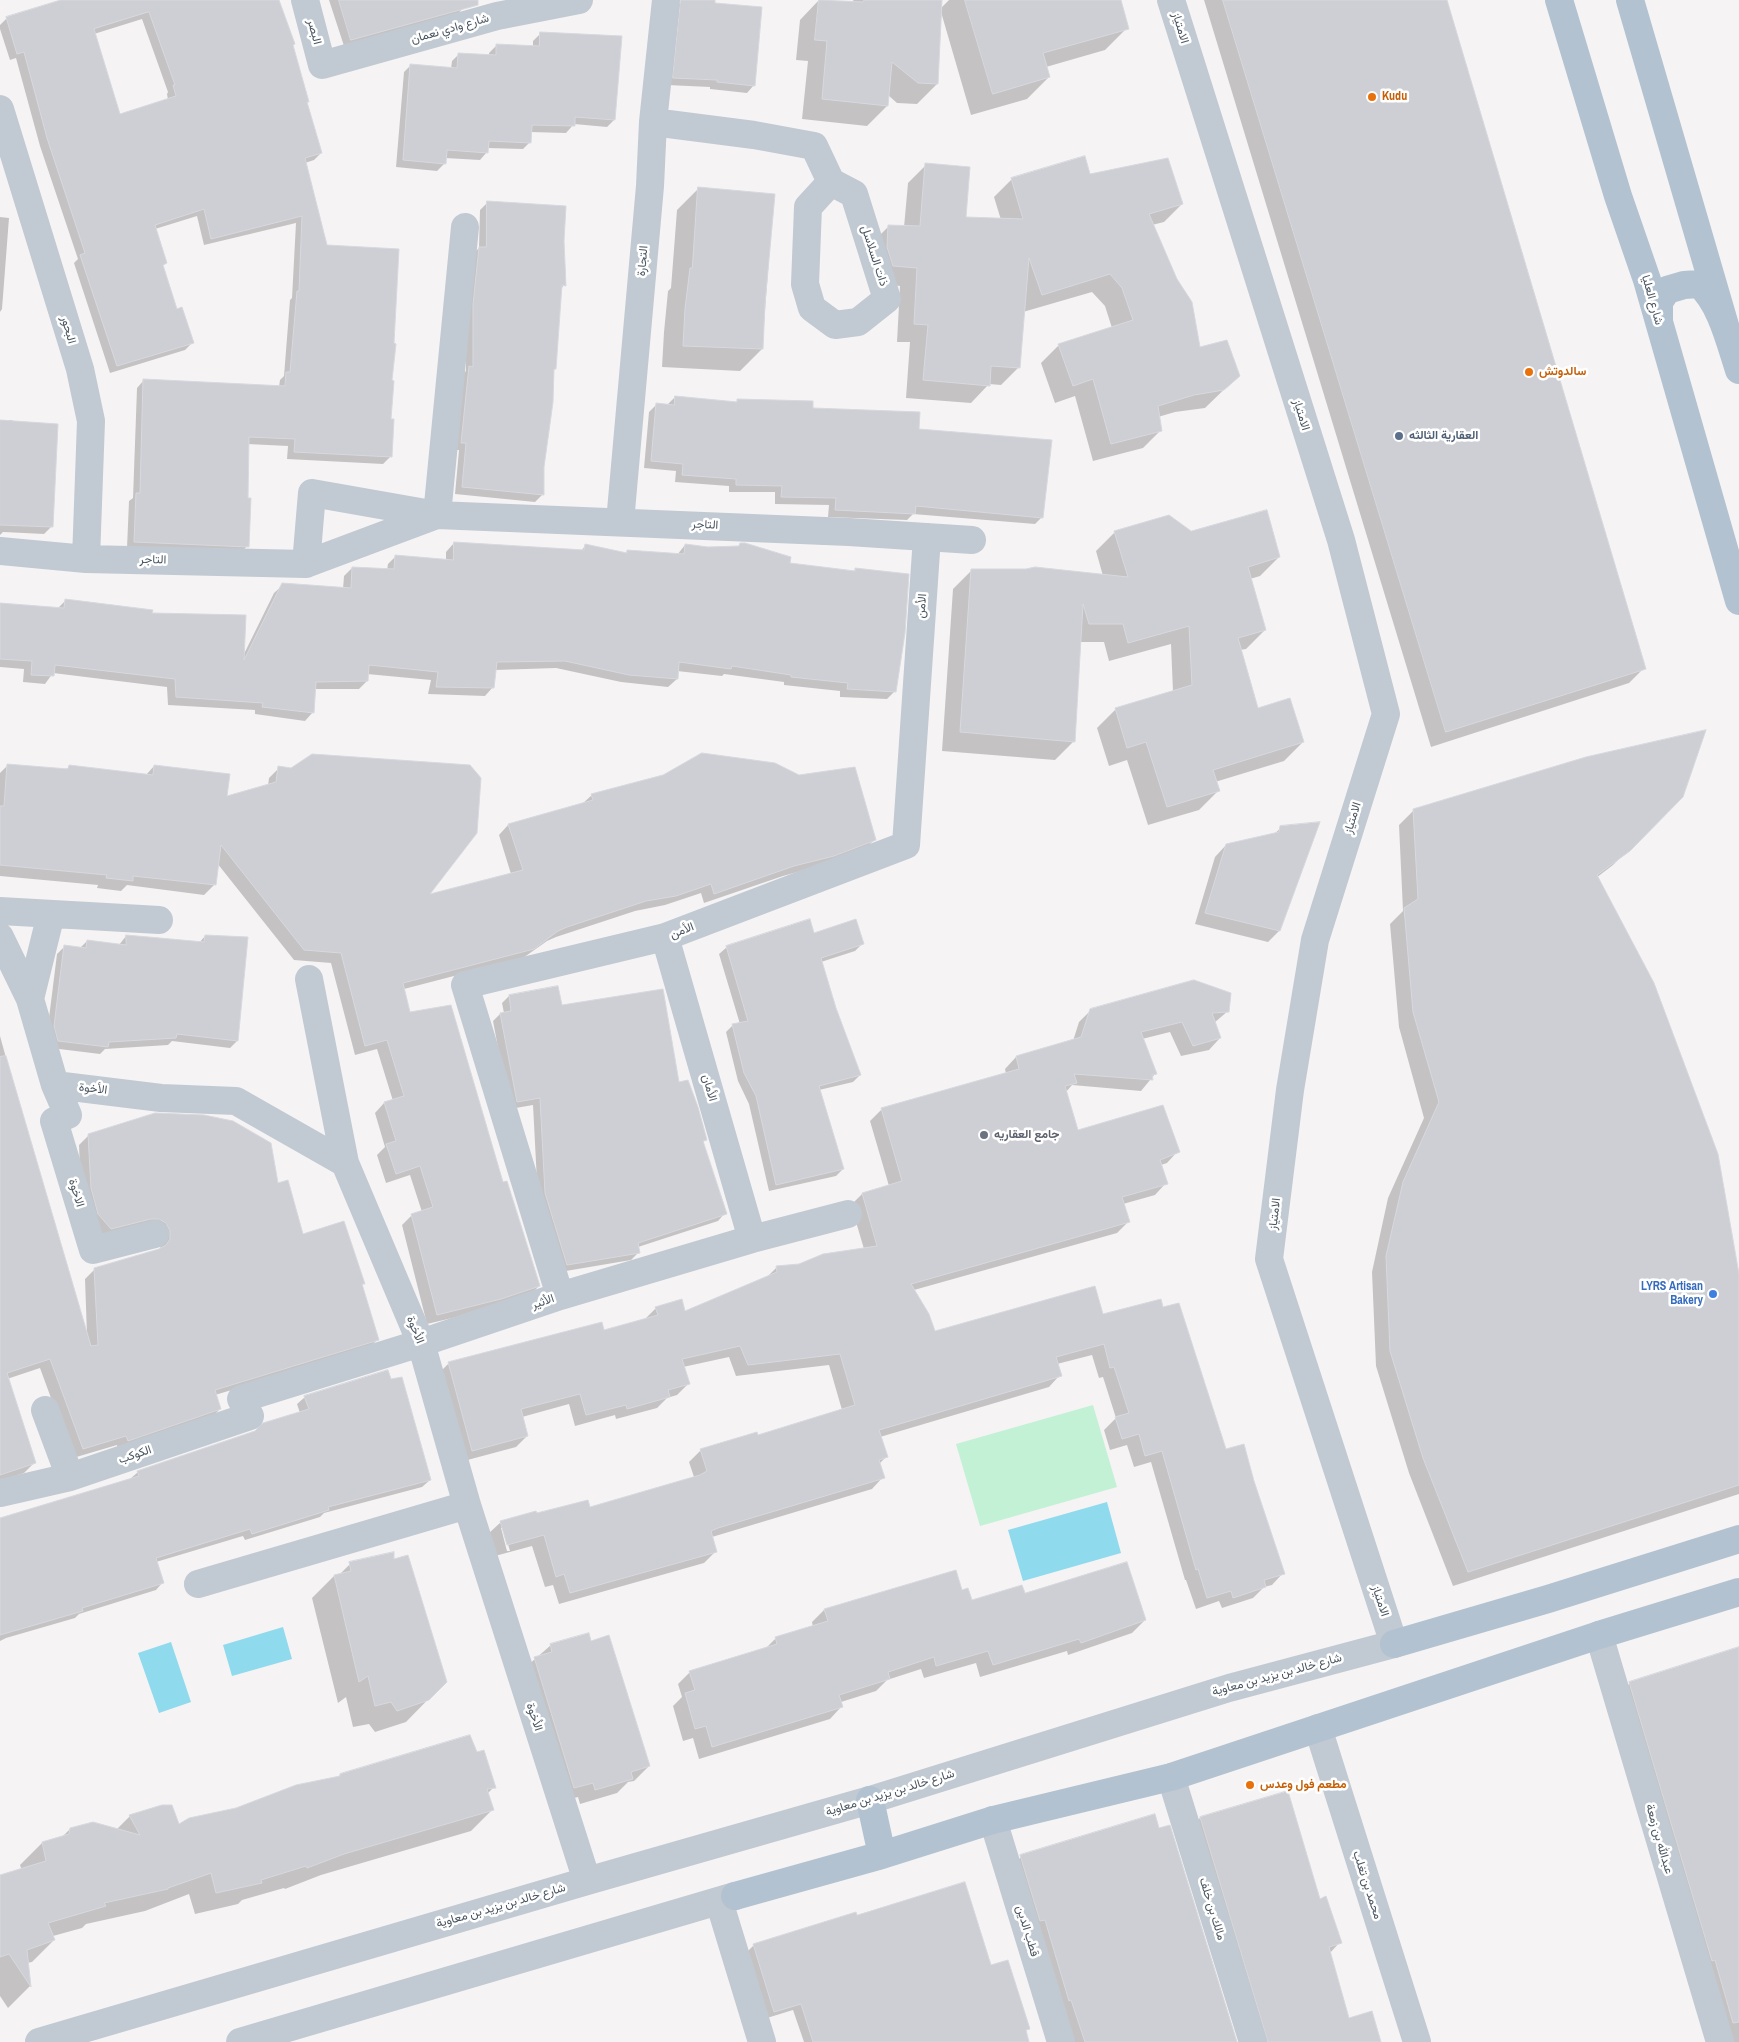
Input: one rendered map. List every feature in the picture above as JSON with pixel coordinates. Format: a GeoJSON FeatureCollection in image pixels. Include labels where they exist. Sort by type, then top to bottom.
{"type":"FeatureCollection","features":[{"type":"Feature","properties":{"kind":"main road","name":"شارع العليا"},"geometry":{"type":"LineString","coordinates":[[1559,0],[1618,196],[1659,313],[1739,601]]}},
{"type":"Feature","properties":{"kind":"main road","name":"شارع العليا"},"geometry":{"type":"LineString","coordinates":[[1630,0],[1739,370]]}},
{"type":"Feature","properties":{"kind":"main road","name":"شارع العليا"},"geometry":{"type":"LineString","coordinates":[[1659,313],[1667,290],[1684,285],[1699,284],[1711,297],[1726,329]]}},
{"type":"Feature","properties":{"kind":"main road","name":"شارع خالد بن يزيد بن معاوية"},"geometry":{"type":"LineString","coordinates":[[1394,1644],[1548,1599],[1739,1539]]}},
{"type":"Feature","properties":{"kind":"main road"},"geometry":{"type":"LineString","coordinates":[[727,1898],[882,1855],[993,1820],[1171,1776],[1599,1635],[1739,1592]]}},
{"type":"Feature","properties":{"kind":"main road"},"geometry":{"type":"LineString","coordinates":[[870,1800],[882,1855]]}},
{"type":"Feature","properties":{"kind":"street","name":"البصر"},"geometry":{"type":"LineString","coordinates":[[305,0],[322,65]]}},
{"type":"Feature","properties":{"kind":"street","name":"شارع وادي نعمان"},"geometry":{"type":"LineString","coordinates":[[322,65],[497,16],[579,0]]}},
{"type":"Feature","properties":{"kind":"street","name":"التجارة"},"geometry":{"type":"LineString","coordinates":[[620,522],[650,186],[652,122],[666,0]]}},
{"type":"Feature","properties":{"kind":"street","name":"الامتياز"},"geometry":{"type":"LineString","coordinates":[[1171,0],[1340,540],[1386,714],[1315,940],[1290,1090],[1269,1260],[1394,1644]]}},
{"type":"Feature","properties":{"kind":"street","name":"البحور"},"geometry":{"type":"LineString","coordinates":[[0,109],[8,166],[53,279],[77,360],[91,421],[86,559]]}},
{"type":"Feature","properties":{"kind":"street"},"geometry":{"type":"LineString","coordinates":[[652,122],[754,135],[814,146],[831,182]]}},
{"type":"Feature","properties":{"kind":"street","name":"ذات السلاسل"},"geometry":{"type":"LineString","coordinates":[[831,182],[854,194],[887,299],[858,322],[835,325],[812,308],[805,284],[808,207],[831,182]]}},
{"type":"Feature","properties":{"kind":"street"},"geometry":{"type":"LineString","coordinates":[[437,514],[465,227]]}},
{"type":"Feature","properties":{"kind":"street","name":"التاجر"},"geometry":{"type":"LineString","coordinates":[[306,564],[312,493],[437,514],[849,532],[972,540]]}},
{"type":"Feature","properties":{"kind":"street","name":"التاجر"},"geometry":{"type":"LineString","coordinates":[[0,551],[86,559],[306,564],[437,514]]}},
{"type":"Feature","properties":{"kind":"street","name":"الأمن"},"geometry":{"type":"LineString","coordinates":[[560,1296],[465,985],[665,937],[906,845],[927,537]]}},
{"type":"Feature","properties":{"kind":"street"},"geometry":{"type":"LineString","coordinates":[[0,911],[160,920]]}},
{"type":"Feature","properties":{"kind":"street"},"geometry":{"type":"LineString","coordinates":[[30,999],[51,914]]}},
{"type":"Feature","properties":{"kind":"street"},"geometry":{"type":"LineString","coordinates":[[0,937],[30,999],[55,1085],[68,1115]]}},
{"type":"Feature","properties":{"kind":"street","name":"الأمان"},"geometry":{"type":"LineString","coordinates":[[665,937],[752,1240]]}},
{"type":"Feature","properties":{"kind":"street"},"geometry":{"type":"LineString","coordinates":[[309,979],[345,1163]]}},
{"type":"Feature","properties":{"kind":"street","name":"الأخوة"},"geometry":{"type":"LineString","coordinates":[[55,1085],[160,1098],[236,1101],[345,1163],[421,1343],[467,1505],[587,1881]]}},
{"type":"Feature","properties":{"kind":"street"},"geometry":{"type":"LineString","coordinates":[[68,1115],[85,1088]]}},
{"type":"Feature","properties":{"kind":"street","name":"الاخوة"},"geometry":{"type":"LineString","coordinates":[[68,1115],[54,1121],[94,1250],[155,1234]]}},
{"type":"Feature","properties":{"kind":"street","name":"الأثير"},"geometry":{"type":"LineString","coordinates":[[241,1399],[421,1343],[560,1296],[848,1214]]}},
{"type":"Feature","properties":{"kind":"street","name":"الكوكب"},"geometry":{"type":"LineString","coordinates":[[0,1493],[70,1477],[250,1416],[241,1399]]}},
{"type":"Feature","properties":{"kind":"street"},"geometry":{"type":"LineString","coordinates":[[45,1410],[70,1477]]}},
{"type":"Feature","properties":{"kind":"street"},"geometry":{"type":"LineString","coordinates":[[198,1584],[467,1505]]}},
{"type":"Feature","properties":{"kind":"street","name":"عبدالله بن زمعة"},"geometry":{"type":"LineString","coordinates":[[1599,1635],[1712,2040]]}},
{"type":"Feature","properties":{"kind":"street","name":"شارع خالد بن يزيد بن معاوية"},"geometry":{"type":"LineString","coordinates":[[39,2042],[870,1800],[1229,1688],[1394,1644]]}},
{"type":"Feature","properties":{"kind":"street","name":"محمد بن تغلب"},"geometry":{"type":"LineString","coordinates":[[1318,1728],[1417,2042]]}},
{"type":"Feature","properties":{"kind":"street","name":"مالك بن خلف"},"geometry":{"type":"LineString","coordinates":[[1171,1776],[1253,2042]]}},
{"type":"Feature","properties":{"kind":"street","name":"قطب الدين"},"geometry":{"type":"LineString","coordinates":[[993,1820],[1061,2042]]}},
{"type":"Feature","properties":{"kind":"street"},"geometry":{"type":"LineString","coordinates":[[240,2042],[727,1898],[762,2042]]}},
{"type":"Feature","properties":{"kind":"green space"},"geometry":{"type":"Polygon","coordinates":[[[1093,1405],[1117,1487],[980,1526],[956,1444],[1093,1405]]]}},
{"type":"Feature","properties":{"kind":"water"},"geometry":{"type":"Polygon","coordinates":[[[1107,1502],[1121,1553],[1023,1581],[1008,1530],[1107,1502]]]}},
{"type":"Feature","properties":{"kind":"water"},"geometry":{"type":"Polygon","coordinates":[[[283,1627],[292,1659],[232,1676],[223,1645],[283,1627]]]}},
{"type":"Feature","properties":{"kind":"water"},"geometry":{"type":"Polygon","coordinates":[[[171,1642],[191,1702],[159,1713],[138,1653],[171,1642]]]}},
{"type":"Feature","properties":{"kind":"building"},"geometry":{"type":"Polygon","coordinates":[[[61,0],[279,0],[295,44],[293,45],[309,102],[307,102],[322,153],[305,158],[327,245],[399,249],[394,343],[396,344],[392,380],[394,381],[391,419],[394,419],[392,457],[294,452],[295,439],[249,437],[248,498],[251,498],[249,547],[134,542],[136,493],[140,493],[143,379],[285,386],[286,372],[290,372],[297,291],[299,291],[302,216],[211,239],[204,209],[155,225],[167,263],[163,265],[177,309],[182,307],[194,343],[117,366],[80,255],[85,253],[47,138],[24,52],[17,54],[6,17],[61,0]],[[149,12],[94,29],[120,114],[176,96],[173,85],[175,85],[149,12]]]}},
{"type":"Feature","properties":{"kind":"building"},"geometry":{"type":"Polygon","coordinates":[[[339,0],[478,0],[478,5],[351,40],[339,0]]]}},
{"type":"Feature","properties":{"kind":"building"},"geometry":{"type":"Polygon","coordinates":[[[681,0],[715,0],[715,3],[762,7],[755,86],[717,82],[717,80],[673,78],[681,0]]]}},
{"type":"Feature","properties":{"kind":"building"},"geometry":{"type":"Polygon","coordinates":[[[819,0],[863,2],[864,0],[942,0],[938,84],[918,83],[892,62],[888,106],[822,99],[827,41],[815,40],[819,0]]]}},
{"type":"Feature","properties":{"kind":"building"},"geometry":{"type":"Polygon","coordinates":[[[965,0],[1121,0],[1129,29],[1043,53],[1050,77],[993,94],[965,0]]]}},
{"type":"Feature","properties":{"kind":"building","name":"العقارية الثالثه"},"geometry":{"type":"Polygon","coordinates":[[[1223,0],[1447,0],[1646,669],[1446,732],[1223,0]]]}},
{"type":"Feature","properties":{"kind":"building"},"geometry":{"type":"Polygon","coordinates":[[[540,32],[622,36],[615,120],[575,117],[575,126],[532,125],[531,143],[489,141],[488,153],[447,150],[446,164],[403,160],[410,64],[457,68],[458,53],[496,55],[496,44],[539,46],[540,32]]]}},
{"type":"Feature","properties":{"kind":"building"},"geometry":{"type":"Polygon","coordinates":[[[1085,156],[1090,174],[1168,158],[1183,204],[1149,214],[1177,279],[1192,302],[1200,347],[1227,340],[1240,376],[1224,390],[1194,395],[1158,406],[1162,431],[1111,444],[1093,379],[1073,386],[1058,344],[1133,320],[1122,288],[1110,274],[1042,295],[1029,258],[1020,368],[991,366],[990,386],[923,380],[928,325],[914,324],[917,268],[893,266],[887,247],[888,225],[920,226],[925,163],[970,167],[966,217],[1023,219],[1011,178],[1085,156]]]}},
{"type":"Feature","properties":{"kind":"building"},"geometry":{"type":"Polygon","coordinates":[[[698,187],[775,194],[765,303],[763,349],[683,346],[685,309],[690,268],[692,268],[698,187]]]}},
{"type":"Feature","properties":{"kind":"building"},"geometry":{"type":"Polygon","coordinates":[[[487,201],[566,206],[564,241],[566,286],[562,285],[556,369],[554,369],[553,402],[544,467],[544,495],[462,487],[466,443],[461,443],[469,366],[473,367],[473,304],[479,247],[486,247],[487,201]]]}},
{"type":"Feature","properties":{"kind":"building"},"geometry":{"type":"Polygon","coordinates":[[[675,396],[737,402],[737,399],[813,401],[813,408],[920,412],[919,429],[1052,440],[1043,518],[916,506],[915,514],[835,510],[836,498],[781,497],[782,486],[736,485],[736,479],[682,475],[683,464],[651,461],[656,403],[674,405],[675,396]]]}},
{"type":"Feature","properties":{"kind":"building"},"geometry":{"type":"Polygon","coordinates":[[[0,420],[58,424],[53,527],[0,525],[0,420]]]}},
{"type":"Feature","properties":{"kind":"building"},"geometry":{"type":"Polygon","coordinates":[[[1267,510],[1280,557],[1248,567],[1266,630],[1238,638],[1258,708],[1290,698],[1304,742],[1213,770],[1220,791],[1167,807],[1146,742],[1127,748],[1115,708],[1192,685],[1189,626],[1128,643],[1123,624],[1089,624],[1083,604],[1075,742],[960,732],[971,569],[1026,569],[1035,567],[1128,577],[1114,531],[1169,515],[1191,531],[1267,510]]]}},
{"type":"Feature","properties":{"kind":"building"},"geometry":{"type":"Polygon","coordinates":[[[454,542],[584,550],[585,544],[627,553],[627,550],[684,554],[685,544],[708,547],[739,546],[740,543],[745,543],[791,557],[790,563],[855,571],[855,568],[909,574],[905,633],[896,692],[847,689],[848,683],[791,677],[791,675],[732,666],[731,669],[679,662],[678,679],[629,675],[565,661],[497,662],[494,688],[436,687],[438,672],[369,665],[368,681],[316,682],[314,713],[262,707],[263,703],[176,697],[175,679],[55,665],[54,676],[31,675],[32,661],[0,659],[0,603],[64,608],[65,599],[153,610],[152,613],[246,615],[244,660],[282,583],[351,588],[352,567],[394,569],[395,555],[453,560],[454,542]]]}},
{"type":"Feature","properties":{"kind":"building"},"geometry":{"type":"Polygon","coordinates":[[[1706,730],[1683,797],[1630,851],[1597,875],[1654,983],[1718,1154],[1739,1274],[1739,1485],[1468,1572],[1423,1458],[1390,1351],[1386,1256],[1403,1182],[1439,1102],[1413,1012],[1404,908],[1418,899],[1413,809],[1586,757],[1706,730]]]}},
{"type":"Feature","properties":{"kind":"building"},"geometry":{"type":"Polygon","coordinates":[[[702,753],[775,763],[799,775],[855,767],[876,840],[834,856],[794,866],[714,894],[711,884],[676,896],[646,901],[567,927],[558,931],[534,949],[403,983],[410,1012],[451,1005],[503,1182],[507,1181],[540,1286],[501,1299],[437,1315],[411,1214],[433,1207],[420,1166],[396,1174],[386,1144],[396,1141],[384,1102],[404,1096],[387,1040],[365,1046],[341,953],[304,950],[221,845],[216,885],[133,876],[133,881],[106,878],[107,875],[0,865],[0,806],[4,806],[7,764],[68,769],[69,765],[153,775],[154,765],[230,774],[227,796],[276,782],[278,766],[291,768],[312,754],[470,765],[481,778],[477,833],[430,894],[523,870],[508,824],[593,800],[591,794],[663,775],[702,753]]]}},
{"type":"Feature","properties":{"kind":"building"},"geometry":{"type":"Polygon","coordinates":[[[1320,822],[1280,931],[1205,913],[1226,844],[1279,832],[1280,826],[1320,822]]]}},
{"type":"Feature","properties":{"kind":"building"},"geometry":{"type":"Polygon","coordinates":[[[810,919],[814,933],[856,919],[864,944],[821,958],[836,1008],[861,1075],[819,1086],[844,1169],[776,1185],[756,1096],[744,1073],[732,1024],[748,1021],[726,946],[810,919]]]}},
{"type":"Feature","properties":{"kind":"building"},"geometry":{"type":"Polygon","coordinates":[[[126,935],[204,942],[205,935],[248,937],[238,1041],[177,1034],[176,1038],[109,1042],[108,1047],[58,1041],[54,1026],[64,945],[86,948],[87,940],[126,945],[126,935]]]}},
{"type":"Feature","properties":{"kind":"building"},"geometry":{"type":"Polygon","coordinates":[[[1194,980],[1231,993],[1229,1012],[1212,1013],[1221,1038],[1193,1046],[1182,1022],[1141,1032],[1157,1074],[1152,1075],[1153,1080],[1074,1074],[1077,1083],[1065,1086],[1078,1130],[1163,1105],[1180,1152],[1160,1160],[1168,1184],[1122,1197],[1130,1222],[911,1284],[929,1314],[935,1331],[1095,1286],[1103,1314],[1161,1299],[1163,1307],[1179,1303],[1226,1449],[1244,1444],[1254,1481],[1285,1574],[1264,1580],[1266,1587],[1233,1598],[1231,1591],[1207,1598],[1198,1569],[1196,1570],[1162,1451],[1145,1456],[1139,1434],[1122,1439],[1115,1417],[1129,1413],[1114,1367],[1110,1368],[1104,1344],[1056,1357],[1062,1376],[879,1430],[888,1457],[879,1460],[885,1478],[711,1531],[717,1552],[570,1593],[564,1574],[556,1577],[544,1535],[507,1545],[500,1521],[588,1500],[590,1507],[700,1475],[707,1471],[700,1449],[757,1432],[758,1435],[855,1405],[840,1354],[748,1365],[740,1346],[682,1359],[690,1384],[668,1390],[670,1397],[627,1409],[626,1405],[586,1415],[580,1394],[521,1409],[528,1436],[472,1451],[448,1362],[602,1322],[604,1330],[658,1315],[655,1307],[682,1299],[685,1311],[777,1272],[776,1266],[799,1264],[823,1254],[877,1246],[862,1193],[902,1181],[881,1108],[1019,1069],[1016,1056],[1081,1037],[1090,1009],[1194,980]]]}},
{"type":"Feature","properties":{"kind":"building"},"geometry":{"type":"Polygon","coordinates":[[[558,986],[562,1005],[663,989],[679,1082],[688,1080],[698,1107],[707,1140],[703,1141],[727,1214],[638,1243],[640,1253],[567,1265],[545,1193],[540,1098],[517,1102],[500,1013],[511,1011],[509,995],[558,986]]]}},
{"type":"Feature","properties":{"kind":"building"},"geometry":{"type":"Polygon","coordinates":[[[6,1056],[91,1346],[98,1345],[94,1268],[159,1249],[166,1245],[170,1239],[170,1231],[166,1223],[159,1219],[151,1219],[111,1229],[98,1214],[91,1188],[88,1134],[155,1113],[204,1115],[233,1121],[271,1143],[278,1183],[288,1180],[303,1234],[344,1221],[365,1284],[362,1284],[379,1340],[215,1390],[221,1409],[128,1441],[126,1436],[83,1449],[50,1359],[7,1373],[36,1463],[0,1475],[0,1057],[6,1056]]]}},
{"type":"Feature","properties":{"kind":"building"},"geometry":{"type":"Polygon","coordinates":[[[388,1370],[391,1379],[402,1377],[431,1480],[328,1507],[329,1510],[252,1534],[250,1529],[156,1558],[164,1583],[82,1608],[83,1611],[0,1635],[0,1518],[139,1476],[137,1471],[255,1431],[263,1423],[309,1409],[304,1396],[388,1370]]]}},
{"type":"Feature","properties":{"kind":"building"},"geometry":{"type":"Polygon","coordinates":[[[394,1552],[394,1559],[408,1555],[447,1682],[429,1700],[397,1711],[391,1702],[375,1706],[368,1676],[359,1682],[334,1575],[351,1571],[349,1562],[394,1552]]]}},
{"type":"Feature","properties":{"kind":"building"},"geometry":{"type":"Polygon","coordinates":[[[1127,1562],[1146,1620],[1081,1643],[1079,1639],[993,1665],[988,1651],[936,1666],[934,1657],[888,1672],[890,1679],[839,1695],[843,1707],[712,1747],[706,1726],[695,1729],[685,1693],[695,1690],[689,1671],[777,1644],[775,1637],[828,1621],[824,1609],[956,1570],[962,1590],[968,1588],[972,1600],[1022,1585],[1025,1593],[1127,1562]]]}},
{"type":"Feature","properties":{"kind":"building"},"geometry":{"type":"Polygon","coordinates":[[[589,1633],[591,1641],[609,1635],[650,1766],[631,1772],[633,1779],[595,1790],[593,1783],[574,1788],[534,1657],[552,1652],[550,1644],[589,1633]]]}},
{"type":"Feature","properties":{"kind":"building"},"geometry":{"type":"Polygon","coordinates":[[[1739,1647],[1739,2022],[1733,2023],[1715,1960],[1712,1961],[1629,1682],[1739,1647]]]}},
{"type":"Feature","properties":{"kind":"building"},"geometry":{"type":"Polygon","coordinates":[[[470,1735],[477,1752],[484,1750],[496,1788],[487,1789],[494,1810],[344,1854],[307,1868],[306,1866],[261,1880],[262,1883],[216,1893],[211,1873],[168,1889],[104,1903],[106,1906],[48,1923],[55,1940],[27,1950],[31,1987],[9,1954],[0,1957],[0,1875],[46,1861],[42,1842],[69,1834],[70,1828],[93,1822],[140,1835],[129,1815],[162,1805],[172,1805],[179,1824],[189,1818],[236,1808],[296,1785],[340,1776],[340,1774],[470,1735]]]}},
{"type":"Feature","properties":{"kind":"building"},"geometry":{"type":"Polygon","coordinates":[[[1288,1791],[1320,1899],[1326,1896],[1342,1943],[1329,1947],[1349,2018],[1372,2011],[1381,2042],[1268,2042],[1200,1817],[1288,1791]]]}},
{"type":"Feature","properties":{"kind":"building"},"geometry":{"type":"Polygon","coordinates":[[[1155,1814],[1159,1828],[1170,1825],[1237,2042],[1085,2042],[1071,2000],[1069,2001],[1045,1920],[1040,1921],[1020,1855],[1155,1814]]]}},
{"type":"Feature","properties":{"kind":"building"},"geometry":{"type":"Polygon","coordinates":[[[965,1882],[991,1965],[1008,1960],[1030,2029],[1026,2030],[1029,2042],[813,2042],[801,2004],[774,2012],[753,1944],[856,1912],[857,1915],[965,1882]]]}},
{"type":"Feature","properties":{"kind":"place","name":"Kudu"},"geometry":{"type":"Point","coordinates":[1372,97]}},
{"type":"Feature","properties":{"kind":"place","name":"سالدوتش"},"geometry":{"type":"Point","coordinates":[1529,372]}},
{"type":"Feature","properties":{"kind":"place","name":"العقارية الثالثه"},"geometry":{"type":"Point","coordinates":[1399,436]}},
{"type":"Feature","properties":{"kind":"place","name":"جامع العقاريه"},"geometry":{"type":"Point","coordinates":[984,1135]}},
{"type":"Feature","properties":{"kind":"place","name":"LYRS Artisan Bakery"},"geometry":{"type":"Point","coordinates":[1713,1294]}},
{"type":"Feature","properties":{"kind":"place","name":"مطعم فول وعدس"},"geometry":{"type":"Point","coordinates":[1250,1785]}}]}
